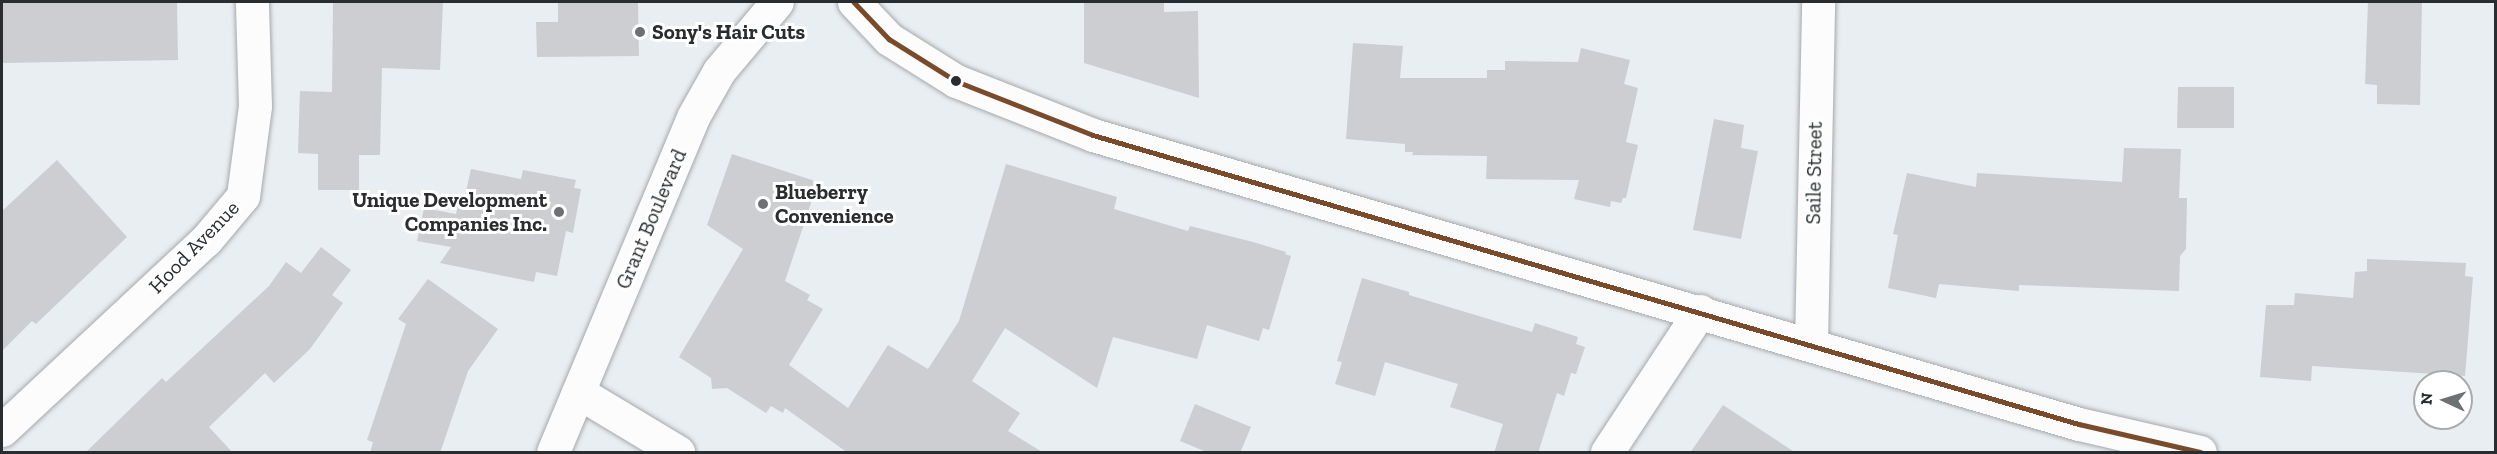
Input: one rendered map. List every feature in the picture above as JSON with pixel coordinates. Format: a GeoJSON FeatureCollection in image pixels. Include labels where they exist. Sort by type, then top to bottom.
{"type":"FeatureCollection","features":[{"type":"Feature","properties":{"kind":"street","name":"Hood Avenue"},"geometry":{"type":"LineString","coordinates":[[2,430],[206,240],[243,196],[255,106],[252,2]]}},
{"type":"Feature","properties":{"kind":"street","name":"Grant Boulevard"},"geometry":{"type":"LineString","coordinates":[[553,453],[693,117],[719,71],[777,2]]}},
{"type":"Feature","properties":{"kind":"street"},"geometry":{"type":"LineString","coordinates":[[854,2],[889,39],[956,81],[1094,135],[2079,424],[2200,453]]}},
{"type":"Feature","properties":{"kind":"street","name":"Saile Street"},"geometry":{"type":"LineString","coordinates":[[1810,344],[1818,2]]}},
{"type":"Feature","properties":{"kind":"street"},"geometry":{"type":"LineString","coordinates":[[1608,453],[1700,311]]}},
{"type":"Feature","properties":{"kind":"street"},"geometry":{"type":"LineString","coordinates":[[578,392],[678,453]]}},
{"type":"Feature","properties":{"kind":"building"},"geometry":{"type":"Polygon","coordinates":[[[2,2],[177,2],[178,60],[2,63],[2,2]]]}},
{"type":"Feature","properties":{"kind":"building"},"geometry":{"type":"Polygon","coordinates":[[[333,2],[443,2],[440,70],[382,68],[380,155],[359,155],[359,190],[318,190],[318,154],[298,153],[300,91],[332,92],[333,2]]]}},
{"type":"Feature","properties":{"kind":"building"},"geometry":{"type":"Polygon","coordinates":[[[558,2],[638,2],[639,56],[537,57],[536,22],[558,22],[558,2]]]}},
{"type":"Feature","properties":{"kind":"building"},"geometry":{"type":"Polygon","coordinates":[[[1084,2],[1164,2],[1164,12],[1198,11],[1199,98],[1084,63],[1084,2]]]}},
{"type":"Feature","properties":{"kind":"building"},"geometry":{"type":"Polygon","coordinates":[[[2368,2],[2422,2],[2420,105],[2377,104],[2377,85],[2365,84],[2368,2]]]}},
{"type":"Feature","properties":{"kind":"building"},"geometry":{"type":"Polygon","coordinates":[[[1353,43],[1403,46],[1400,78],[1487,78],[1487,70],[1505,70],[1505,61],[1578,62],[1581,48],[1630,60],[1624,84],[1638,88],[1626,142],[1638,145],[1626,198],[1623,198],[1621,203],[1611,201],[1610,207],[1574,199],[1579,180],[1486,179],[1487,156],[1412,155],[1413,152],[1405,152],[1405,144],[1346,139],[1353,43]]]}},
{"type":"Feature","properties":{"kind":"building"},"geometry":{"type":"Polygon","coordinates":[[[2178,87],[2234,87],[2234,128],[2177,128],[2178,87]]]}},
{"type":"Feature","properties":{"kind":"building"},"geometry":{"type":"Polygon","coordinates":[[[1714,119],[1744,125],[1741,148],[1758,151],[1741,239],[1693,230],[1714,119]]]}},
{"type":"Feature","properties":{"kind":"building"},"geometry":{"type":"Polygon","coordinates":[[[2124,148],[2181,149],[2179,198],[2187,198],[2186,249],[2180,256],[2179,291],[2019,285],[2019,291],[1939,284],[1936,298],[1888,288],[1898,235],[1893,234],[1907,173],[1976,187],[1977,173],[2122,182],[2124,148]]]}},
{"type":"Feature","properties":{"kind":"building"},"geometry":{"type":"Polygon","coordinates":[[[732,154],[818,182],[785,281],[810,295],[807,300],[823,309],[789,365],[848,408],[888,345],[928,369],[959,321],[1006,164],[1117,197],[1114,209],[1188,231],[1190,226],[1253,242],[1286,252],[1285,254],[1291,256],[1269,330],[1263,328],[1259,341],[1207,325],[1197,359],[1113,337],[1097,388],[1005,328],[972,381],[1020,413],[1008,431],[1044,453],[848,453],[785,408],[783,413],[771,406],[766,413],[727,388],[712,389],[711,378],[679,357],[743,249],[707,225],[732,154]]]}},
{"type":"Feature","properties":{"kind":"building"},"geometry":{"type":"Polygon","coordinates":[[[57,160],[127,237],[36,324],[32,321],[2,351],[2,211],[57,160]]]}},
{"type":"Feature","properties":{"kind":"building"},"geometry":{"type":"Polygon","coordinates":[[[471,169],[521,179],[523,170],[576,180],[574,188],[581,189],[573,233],[566,231],[557,276],[536,272],[534,282],[440,263],[451,247],[417,241],[424,208],[456,214],[460,195],[465,196],[471,169]]]}},
{"type":"Feature","properties":{"kind":"building"},"geometry":{"type":"Polygon","coordinates":[[[321,247],[351,270],[332,295],[343,303],[310,349],[274,383],[265,373],[209,427],[233,453],[85,453],[162,378],[166,382],[269,286],[286,262],[301,273],[321,247]]]}},
{"type":"Feature","properties":{"kind":"building"},"geometry":{"type":"Polygon","coordinates":[[[2367,259],[2466,263],[2465,276],[2473,277],[2465,370],[2413,370],[2413,373],[2312,366],[2311,381],[2260,377],[2266,305],[2294,305],[2295,293],[2353,298],[2355,272],[2367,271],[2367,259]]]}},
{"type":"Feature","properties":{"kind":"building"},"geometry":{"type":"Polygon","coordinates":[[[1362,278],[1409,292],[1409,295],[1532,332],[1535,323],[1578,337],[1576,344],[1585,347],[1576,374],[1571,373],[1564,396],[1557,393],[1538,453],[1494,453],[1503,424],[1450,407],[1458,384],[1385,362],[1375,396],[1335,384],[1342,362],[1337,361],[1362,278]]]}},
{"type":"Feature","properties":{"kind":"building"},"geometry":{"type":"Polygon","coordinates":[[[428,279],[498,329],[468,371],[440,453],[370,453],[373,442],[367,440],[406,324],[398,319],[428,279]]]}},
{"type":"Feature","properties":{"kind":"building"},"geometry":{"type":"Polygon","coordinates":[[[1195,404],[1251,427],[1240,453],[1209,453],[1180,441],[1195,404]]]}},
{"type":"Feature","properties":{"kind":"building"},"geometry":{"type":"Polygon","coordinates":[[[1723,405],[1796,453],[1690,453],[1723,405]]]}},
{"type":"Feature","properties":{"kind":"transit line"},"geometry":{"type":"LineString","coordinates":[[854,2],[889,39],[956,81],[1093,135],[2079,424],[2200,452]]}},
{"type":"Feature","properties":{"kind":"place","name":"Sony's Hair Cuts"},"geometry":{"type":"Point","coordinates":[640,32]}},
{"type":"Feature","properties":{"kind":"place","name":"Blueberry Convenience"},"geometry":{"type":"Point","coordinates":[763,204]}},
{"type":"Feature","properties":{"kind":"place","name":"Unique Development Companies Inc."},"geometry":{"type":"Point","coordinates":[559,212]}}]}
